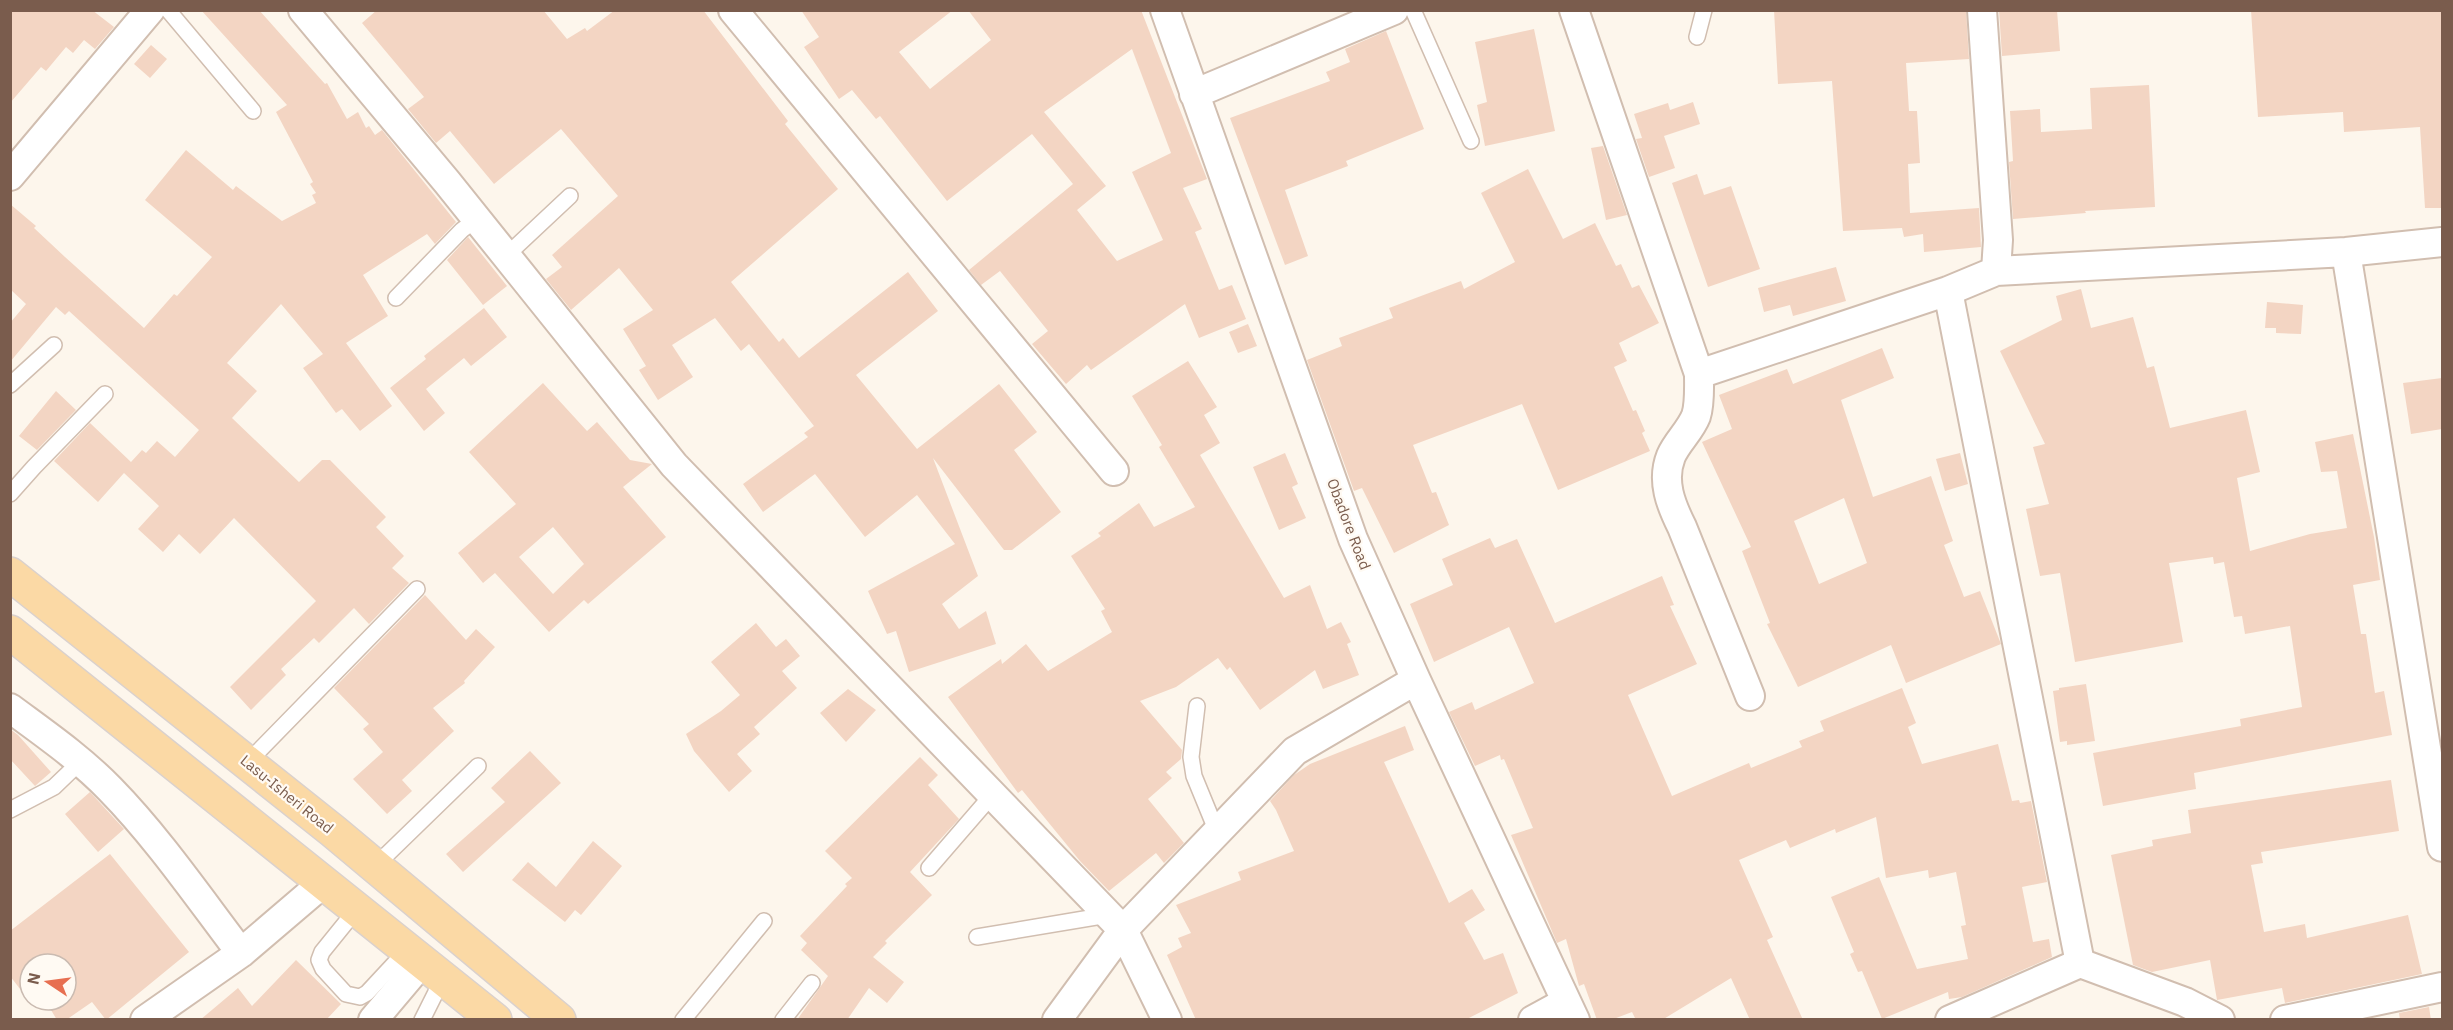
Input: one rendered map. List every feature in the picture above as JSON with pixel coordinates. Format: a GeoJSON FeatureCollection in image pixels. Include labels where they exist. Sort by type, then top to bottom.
{"type":"FeatureCollection","features":[{"type":"Feature","properties":{"kind":"main road","name":"Lasu-Isheri Road"},"geometry":{"type":"LineString","coordinates":[[10,574],[247,762],[559,1020]]}},
{"type":"Feature","properties":{"kind":"main road"},"geometry":{"type":"LineString","coordinates":[[10,632],[495,1020]]}},
{"type":"Feature","properties":{"kind":"street"},"geometry":{"type":"LineString","coordinates":[[10,176],[150,10]]}},
{"type":"Feature","properties":{"kind":"street"},"geometry":{"type":"LineString","coordinates":[[303,10],[507,255],[674,465],[1116,922],[1167,1020]]}},
{"type":"Feature","properties":{"kind":"street"},"geometry":{"type":"LineString","coordinates":[[733,10],[1114,471]]}},
{"type":"Feature","properties":{"kind":"street","name":"Obadore Road"},"geometry":{"type":"LineString","coordinates":[[1165,10],[1353,539],[1416,680],[1571,1011]]}},
{"type":"Feature","properties":{"kind":"street"},"geometry":{"type":"LineString","coordinates":[[1194,94],[1394,10]]}},
{"type":"Feature","properties":{"kind":"street"},"geometry":{"type":"LineString","coordinates":[[1574,10],[1700,374],[1697,414],[1689,431],[1671,455],[1667,477],[1669,501],[1682,527],[1750,696]]}},
{"type":"Feature","properties":{"kind":"street"},"geometry":{"type":"LineString","coordinates":[[1982,10],[1998,240],[1996,271]]}},
{"type":"Feature","properties":{"kind":"street"},"geometry":{"type":"LineString","coordinates":[[1700,374],[1948,291],[1996,271],[2346,252],[2442,242]]}},
{"type":"Feature","properties":{"kind":"street"},"geometry":{"type":"LineString","coordinates":[[2346,252],[2442,848]]}},
{"type":"Feature","properties":{"kind":"street"},"geometry":{"type":"LineString","coordinates":[[1948,291],[2080,963]]}},
{"type":"Feature","properties":{"kind":"street"},"geometry":{"type":"LineString","coordinates":[[1057,1020],[1116,922],[1217,832],[1295,751],[1416,680]]}},
{"type":"Feature","properties":{"kind":"street"},"geometry":{"type":"LineString","coordinates":[[10,708],[81,761],[136,818],[241,953]]}},
{"type":"Feature","properties":{"kind":"street"},"geometry":{"type":"LineString","coordinates":[[145,1020],[241,953],[323,883]]}},
{"type":"Feature","properties":{"kind":"street"},"geometry":{"type":"LineString","coordinates":[[1969,1016],[2080,963],[2185,1002],[2220,1020]]}},
{"type":"Feature","properties":{"kind":"street"},"geometry":{"type":"LineString","coordinates":[[373,1020],[424,964]]}},
{"type":"Feature","properties":{"kind":"street"},"geometry":{"type":"LineString","coordinates":[[2284,1020],[2442,987]]}},
{"type":"Feature","properties":{"kind":"street"},"geometry":{"type":"LineString","coordinates":[[1533,1020],[1571,1011]]}},
{"type":"Feature","properties":{"kind":"lane"},"geometry":{"type":"LineString","coordinates":[[168,10],[253,111]]}},
{"type":"Feature","properties":{"kind":"lane"},"geometry":{"type":"LineString","coordinates":[[1413,10],[1471,141]]}},
{"type":"Feature","properties":{"kind":"lane"},"geometry":{"type":"LineString","coordinates":[[1697,37],[1704,10]]}},
{"type":"Feature","properties":{"kind":"lane"},"geometry":{"type":"LineString","coordinates":[[507,255],[570,196]]}},
{"type":"Feature","properties":{"kind":"lane"},"geometry":{"type":"LineString","coordinates":[[396,298],[462,230],[477,219]]}},
{"type":"Feature","properties":{"kind":"lane"},"geometry":{"type":"LineString","coordinates":[[10,385],[54,345]]}},
{"type":"Feature","properties":{"kind":"lane"},"geometry":{"type":"LineString","coordinates":[[10,494],[34,466],[105,394]]}},
{"type":"Feature","properties":{"kind":"lane"},"geometry":{"type":"LineString","coordinates":[[247,762],[417,589]]}},
{"type":"Feature","properties":{"kind":"lane"},"geometry":{"type":"LineString","coordinates":[[1197,706],[1191,757],[1194,776],[1217,832]]}},
{"type":"Feature","properties":{"kind":"lane"},"geometry":{"type":"LineString","coordinates":[[10,810],[54,787],[81,761]]}},
{"type":"Feature","properties":{"kind":"lane"},"geometry":{"type":"LineString","coordinates":[[375,866],[478,766]]}},
{"type":"Feature","properties":{"kind":"lane"},"geometry":{"type":"LineString","coordinates":[[929,868],[993,795]]}},
{"type":"Feature","properties":{"kind":"lane"},"geometry":{"type":"LineString","coordinates":[[357,910],[322,952],[320,960],[323,969],[346,994],[360,997],[424,964],[422,1020]]}},
{"type":"Feature","properties":{"kind":"lane"},"geometry":{"type":"LineString","coordinates":[[683,1020],[764,921]]}},
{"type":"Feature","properties":{"kind":"lane"},"geometry":{"type":"LineString","coordinates":[[977,937],[1116,922]]}},
{"type":"Feature","properties":{"kind":"lane"},"geometry":{"type":"LineString","coordinates":[[783,1020],[812,983]]}},
{"type":"Feature","properties":{"kind":"building"},"geometry":{"type":"Polygon","coordinates":[[[10,10],[92,10],[114,27],[95,49],[84,40],[73,53],[66,47],[46,71],[41,67],[10,103],[10,10]]]}},
{"type":"Feature","properties":{"kind":"building"},"geometry":{"type":"Polygon","coordinates":[[[201,10],[259,10],[325,84],[327,83],[347,119],[358,112],[366,128],[369,126],[375,135],[382,130],[456,222],[435,244],[427,234],[363,275],[388,316],[346,343],[392,406],[360,431],[342,409],[336,413],[303,368],[323,354],[281,304],[227,363],[257,391],[232,418],[299,482],[322,460],[330,460],[386,517],[376,527],[404,556],[392,568],[409,583],[369,624],[354,608],[319,643],[314,638],[281,669],[286,675],[251,710],[230,687],[316,601],[234,518],[200,554],[179,534],[163,552],[138,529],[159,506],[124,473],[98,502],[54,461],[90,423],[131,462],[142,450],[146,453],[157,441],[175,457],[199,430],[69,311],[65,315],[56,307],[10,362],[10,323],[26,304],[10,289],[10,204],[144,328],[174,294],[177,296],[212,257],[145,200],[186,150],[233,190],[236,186],[282,221],[316,203],[312,195],[316,193],[310,184],[313,182],[276,112],[287,105],[201,10]]]}},
{"type":"Feature","properties":{"kind":"building"},"geometry":{"type":"Polygon","coordinates":[[[377,10],[543,10],[567,39],[585,28],[587,31],[615,10],[703,10],[788,121],[785,124],[838,189],[731,282],[779,342],[783,338],[799,358],[908,272],[938,311],[856,375],[917,449],[999,384],[1037,432],[1014,450],[1061,512],[1012,550],[1004,550],[933,458],[978,576],[942,604],[959,629],[986,611],[996,644],[909,672],[896,631],[887,634],[868,591],[955,544],[917,495],[865,537],[815,474],[763,512],[743,484],[808,437],[804,433],[814,426],[749,344],[741,351],[715,318],[672,345],[693,377],[658,400],[639,370],[646,366],[623,329],[653,310],[619,268],[571,310],[546,279],[562,267],[552,255],[618,196],[561,129],[494,184],[450,131],[436,143],[408,109],[424,97],[362,23],[377,10]]]}},
{"type":"Feature","properties":{"kind":"building"},"geometry":{"type":"Polygon","coordinates":[[[801,10],[953,10],[899,52],[930,89],[991,40],[968,10],[1141,10],[1207,179],[1183,188],[1202,229],[1195,232],[1219,290],[1232,285],[1246,319],[1199,338],[1185,304],[1091,370],[1087,365],[1066,384],[1032,344],[1048,331],[1000,271],[981,285],[969,270],[1073,184],[1032,134],[947,201],[880,116],[876,119],[852,90],[839,99],[804,47],[819,37],[801,10]],[[1132,49],[1044,112],[1106,186],[1077,210],[1117,261],[1163,240],[1132,172],[1171,153],[1132,49]]]}},
{"type":"Feature","properties":{"kind":"building"},"geometry":{"type":"Polygon","coordinates":[[[1774,10],[1966,10],[1969,59],[1906,63],[1909,111],[1917,111],[1920,163],[1908,164],[1910,213],[1979,208],[1981,247],[1924,252],[1923,234],[1904,237],[1902,228],[1843,231],[1832,81],[1778,84],[1774,10]]]}},
{"type":"Feature","properties":{"kind":"building"},"geometry":{"type":"Polygon","coordinates":[[[1999,10],[2057,10],[2060,51],[2002,56],[1999,10]]]}},
{"type":"Feature","properties":{"kind":"building"},"geometry":{"type":"Polygon","coordinates":[[[2251,10],[2442,10],[2442,208],[2425,208],[2420,127],[2344,132],[2343,112],[2258,117],[2251,10]]]}},
{"type":"Feature","properties":{"kind":"building"},"geometry":{"type":"Polygon","coordinates":[[[1534,29],[1555,131],[1485,146],[1477,105],[1487,102],[1475,42],[1534,29]]]}},
{"type":"Feature","properties":{"kind":"building"},"geometry":{"type":"Polygon","coordinates":[[[1386,31],[1424,129],[1346,161],[1348,166],[1285,190],[1308,256],[1285,265],[1230,118],[1330,81],[1326,72],[1350,62],[1345,49],[1386,31]]]}},
{"type":"Feature","properties":{"kind":"building"},"geometry":{"type":"Polygon","coordinates":[[[151,45],[167,59],[150,78],[134,64],[151,45]]]}},
{"type":"Feature","properties":{"kind":"building"},"geometry":{"type":"Polygon","coordinates":[[[2149,85],[2155,207],[2085,211],[2086,213],[2013,219],[2009,162],[2013,161],[2010,111],[2040,109],[2041,132],[2092,129],[2090,88],[2149,85]]]}},
{"type":"Feature","properties":{"kind":"building"},"geometry":{"type":"Polygon","coordinates":[[[1693,102],[1700,124],[1664,136],[1675,168],[1649,177],[1636,139],[1642,138],[1634,114],[1668,103],[1670,110],[1693,102]]]}},
{"type":"Feature","properties":{"kind":"building"},"geometry":{"type":"Polygon","coordinates":[[[1603,146],[1627,215],[1606,220],[1591,148],[1603,146]]]}},
{"type":"Feature","properties":{"kind":"building"},"geometry":{"type":"Polygon","coordinates":[[[1528,169],[1563,239],[1595,223],[1616,266],[1621,264],[1632,288],[1639,285],[1659,323],[1619,343],[1627,361],[1614,367],[1633,411],[1636,410],[1645,431],[1642,433],[1650,451],[1558,490],[1522,404],[1413,445],[1432,493],[1436,492],[1449,525],[1394,553],[1362,488],[1354,491],[1307,360],[1342,346],[1339,338],[1393,318],[1389,308],[1461,281],[1464,289],[1515,262],[1481,193],[1528,169]]]}},
{"type":"Feature","properties":{"kind":"building"},"geometry":{"type":"Polygon","coordinates":[[[1697,174],[1704,195],[1731,186],[1760,269],[1708,287],[1672,183],[1697,174]]]}},
{"type":"Feature","properties":{"kind":"building"},"geometry":{"type":"Polygon","coordinates":[[[468,237],[507,286],[483,305],[447,260],[468,237]]]}},
{"type":"Feature","properties":{"kind":"building"},"geometry":{"type":"Polygon","coordinates":[[[1836,267],[1846,301],[1793,316],[1790,305],[1764,312],[1758,288],[1836,267]]]}},
{"type":"Feature","properties":{"kind":"building"},"geometry":{"type":"Polygon","coordinates":[[[2081,289],[2091,328],[2133,317],[2147,368],[2154,366],[2170,428],[2246,410],[2260,472],[2237,478],[2250,551],[2310,534],[2347,528],[2337,471],[2321,472],[2315,442],[2353,434],[2374,537],[2380,580],[2353,585],[2361,634],[2366,634],[2375,693],[2384,691],[2392,735],[2194,773],[2196,789],[2103,806],[2093,753],[2241,726],[2240,719],[2302,707],[2290,626],[2245,634],[2242,616],[2234,617],[2224,562],[2214,564],[2213,557],[2169,563],[2183,642],[2075,662],[2060,573],[2040,576],[2026,509],[2049,504],[2033,447],[2045,444],[2000,351],[2062,320],[2056,296],[2081,289]]]}},
{"type":"Feature","properties":{"kind":"building"},"geometry":{"type":"Polygon","coordinates":[[[2267,302],[2303,305],[2301,334],[2276,333],[2276,328],[2265,328],[2267,302]]]}},
{"type":"Feature","properties":{"kind":"building"},"geometry":{"type":"Polygon","coordinates":[[[484,308],[507,337],[471,366],[464,358],[426,389],[445,413],[424,431],[390,388],[426,359],[424,356],[484,308]]]}},
{"type":"Feature","properties":{"kind":"building"},"geometry":{"type":"Polygon","coordinates":[[[1248,324],[1257,346],[1238,353],[1229,332],[1248,324]]]}},
{"type":"Feature","properties":{"kind":"building"},"geometry":{"type":"Polygon","coordinates":[[[1882,348],[1894,378],[1841,400],[1873,497],[1931,476],[1953,541],[1944,545],[1964,597],[1980,591],[2001,644],[1906,683],[1891,645],[1798,687],[1767,624],[1770,623],[1742,551],[1751,547],[1702,442],[1732,429],[1719,395],[1787,369],[1793,384],[1882,348]],[[1844,498],[1794,521],[1819,584],[1867,563],[1844,498]]]}},
{"type":"Feature","properties":{"kind":"building"},"geometry":{"type":"Polygon","coordinates":[[[1188,361],[1217,407],[1204,415],[1220,443],[1200,455],[1284,598],[1310,585],[1327,629],[1341,622],[1351,642],[1347,644],[1359,675],[1323,689],[1315,670],[1260,710],[1230,667],[1227,670],[1218,658],[1176,687],[1140,701],[1182,750],[1181,759],[1166,772],[1172,778],[1148,799],[1184,843],[1164,863],[1156,853],[1109,891],[1080,861],[1022,790],[1018,793],[948,697],[1001,659],[1002,664],[1026,644],[1048,671],[1112,632],[1101,611],[1105,609],[1071,556],[1101,536],[1098,533],[1139,503],[1154,527],[1195,507],[1159,447],[1162,445],[1132,396],[1188,361]]]}},
{"type":"Feature","properties":{"kind":"building"},"geometry":{"type":"Polygon","coordinates":[[[2442,378],[2442,429],[2411,434],[2403,383],[2442,378]]]}},
{"type":"Feature","properties":{"kind":"building"},"geometry":{"type":"Polygon","coordinates":[[[543,383],[587,431],[597,422],[630,460],[652,464],[623,487],[666,537],[588,604],[584,600],[549,632],[495,573],[483,583],[458,553],[516,504],[469,452],[543,383]],[[553,527],[519,557],[553,594],[584,564],[553,527]]]}},
{"type":"Feature","properties":{"kind":"building"},"geometry":{"type":"Polygon","coordinates":[[[56,391],[76,410],[37,450],[19,436],[56,391]]]}},
{"type":"Feature","properties":{"kind":"building"},"geometry":{"type":"Polygon","coordinates":[[[1285,453],[1298,484],[1292,487],[1306,518],[1279,530],[1253,467],[1285,453]]]}},
{"type":"Feature","properties":{"kind":"building"},"geometry":{"type":"Polygon","coordinates":[[[1960,453],[1968,484],[1945,491],[1936,459],[1960,453]]]}},
{"type":"Feature","properties":{"kind":"building"},"geometry":{"type":"Polygon","coordinates":[[[1490,538],[1495,548],[1517,539],[1555,623],[1662,576],[1674,605],[1670,606],[1697,664],[1628,695],[1672,796],[1749,763],[1751,768],[1802,747],[1799,741],[1824,731],[1820,721],[1902,688],[1916,723],[1908,727],[1922,764],[1998,744],[2012,801],[2019,800],[2020,803],[2031,801],[2047,882],[2022,887],[2033,942],[2049,939],[2052,957],[1962,997],[1949,999],[1948,992],[1882,1019],[1862,971],[1858,972],[1850,954],[1854,952],[1831,897],[1879,877],[1917,969],[1968,959],[1961,926],[1966,925],[1956,872],[1929,878],[1928,870],[1886,878],[1876,817],[1836,833],[1835,829],[1790,848],[1786,840],[1739,860],[1773,937],[1767,940],[1803,1020],[1750,1020],[1731,978],[1662,1020],[1636,1020],[1632,1012],[1611,1020],[1597,1020],[1584,984],[1579,986],[1566,939],[1557,943],[1511,835],[1533,828],[1504,759],[1501,760],[1500,755],[1475,766],[1449,712],[1472,702],[1475,710],[1534,683],[1509,627],[1434,662],[1410,604],[1453,585],[1442,559],[1490,538]]]}},
{"type":"Feature","properties":{"kind":"building"},"geometry":{"type":"Polygon","coordinates":[[[425,595],[466,640],[476,629],[495,647],[464,681],[465,683],[433,708],[454,731],[402,780],[412,791],[387,814],[353,779],[383,752],[363,729],[369,724],[334,688],[425,595]]]}},
{"type":"Feature","properties":{"kind":"building"},"geometry":{"type":"Polygon","coordinates":[[[756,623],[776,647],[786,639],[800,656],[782,671],[797,688],[754,727],[760,734],[737,754],[752,771],[729,792],[694,751],[686,734],[721,711],[740,695],[711,662],[756,623]]]}},
{"type":"Feature","properties":{"kind":"building"},"geometry":{"type":"Polygon","coordinates":[[[2086,684],[2095,741],[2067,745],[2067,741],[2060,742],[2053,691],[2086,684]]]}},
{"type":"Feature","properties":{"kind":"building"},"geometry":{"type":"Polygon","coordinates":[[[848,689],[876,710],[846,742],[820,713],[848,689]]]}},
{"type":"Feature","properties":{"kind":"building"},"geometry":{"type":"Polygon","coordinates":[[[1405,726],[1414,750],[1384,762],[1449,903],[1472,889],[1485,910],[1464,923],[1484,960],[1503,953],[1518,993],[1465,1020],[1196,1020],[1167,955],[1182,947],[1178,938],[1191,933],[1176,905],[1241,880],[1238,872],[1294,851],[1270,801],[1294,775],[1310,764],[1405,726]]]}},
{"type":"Feature","properties":{"kind":"building"},"geometry":{"type":"Polygon","coordinates":[[[10,729],[51,772],[35,786],[10,759],[10,729]]]}},
{"type":"Feature","properties":{"kind":"building"},"geometry":{"type":"Polygon","coordinates":[[[530,751],[561,783],[463,872],[446,854],[505,802],[491,788],[530,751]]]}},
{"type":"Feature","properties":{"kind":"building"},"geometry":{"type":"Polygon","coordinates":[[[920,757],[938,775],[928,785],[959,819],[910,872],[932,895],[885,941],[887,943],[873,957],[904,982],[887,1003],[869,988],[847,1020],[797,1020],[828,976],[801,950],[807,943],[800,936],[852,878],[825,851],[920,757]]]}},
{"type":"Feature","properties":{"kind":"building"},"geometry":{"type":"Polygon","coordinates":[[[2391,780],[2399,831],[2261,852],[2263,863],[2251,865],[2264,932],[2305,924],[2307,938],[2408,915],[2422,974],[2285,1003],[2282,988],[2217,1000],[2210,960],[2152,972],[2133,965],[2111,855],[2153,846],[2152,840],[2191,833],[2188,810],[2391,780]]]}},
{"type":"Feature","properties":{"kind":"building"},"geometry":{"type":"Polygon","coordinates":[[[90,792],[124,829],[98,852],[65,814],[90,792]]]}},
{"type":"Feature","properties":{"kind":"building"},"geometry":{"type":"Polygon","coordinates":[[[593,841],[622,866],[581,915],[575,910],[565,922],[512,880],[528,862],[556,887],[593,841]]]}},
{"type":"Feature","properties":{"kind":"building"},"geometry":{"type":"Polygon","coordinates":[[[110,854],[189,952],[106,1020],[92,1002],[78,1012],[78,952],[18,952],[18,986],[10,976],[10,931],[110,854]]]}},
{"type":"Feature","properties":{"kind":"building"},"geometry":{"type":"Polygon","coordinates":[[[296,960],[341,1004],[326,1020],[200,1020],[238,988],[252,1006],[296,960]]]}},
{"type":"Feature","properties":{"kind":"building"},"geometry":{"type":"Polygon","coordinates":[[[2429,1007],[2431,1020],[2400,1020],[2399,1013],[2429,1007]]]}},
{"type":"Feature","properties":{"kind":"building"},"geometry":{"type":"Polygon","coordinates":[[[52,1012],[78,1012],[66,1020],[57,1020],[52,1012]]]}}]}
